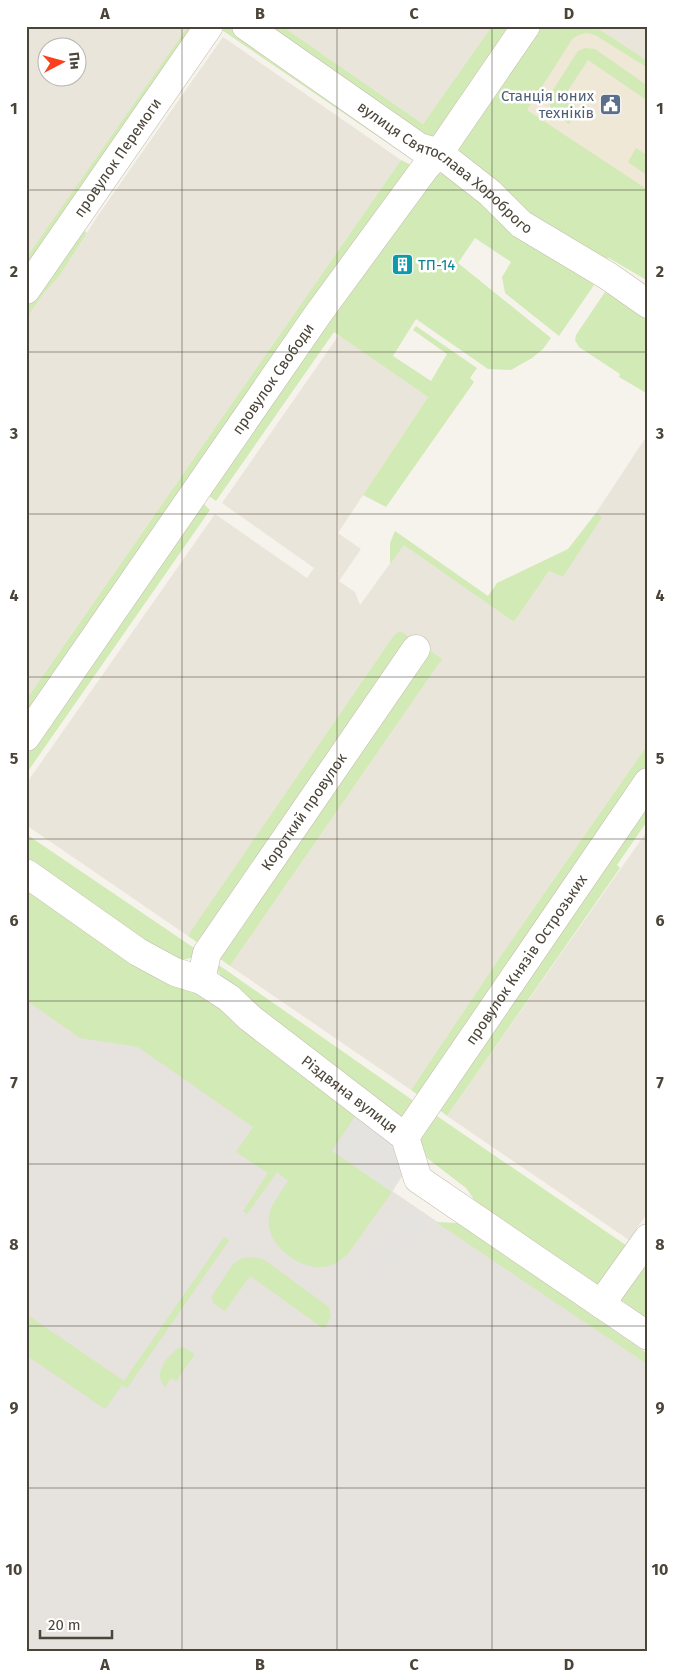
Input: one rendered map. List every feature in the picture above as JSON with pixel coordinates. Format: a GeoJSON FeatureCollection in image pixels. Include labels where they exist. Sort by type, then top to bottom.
{"type":"FeatureCollection","features":[{"type":"Feature","properties":{"kind":"street","name":"провулок Перемоги"},"geometry":{"type":"LineString","coordinates":[[26,290],[209,26]]}},
{"type":"Feature","properties":{"kind":"street","name":"вулиця Святослава Хороброго"},"geometry":{"type":"LineString","coordinates":[[246,26],[419,148],[439,153],[490,193],[521,224],[608,276],[648,304]]}},
{"type":"Feature","properties":{"kind":"street","name":"провулок Свободи"},"geometry":{"type":"LineString","coordinates":[[26,737],[318,314],[420,175],[439,153],[526,26]]}},
{"type":"Feature","properties":{"kind":"street","name":"Короткий провулок"},"geometry":{"type":"LineString","coordinates":[[201,980],[207,953],[416,649]]}},
{"type":"Feature","properties":{"kind":"street","name":"провулок Князів Острозьких"},"geometry":{"type":"LineString","coordinates":[[405,1137],[648,782]]}},
{"type":"Feature","properties":{"kind":"street","name":"Різдвяна вулиця"},"geometry":{"type":"LineString","coordinates":[[26,874],[138,952],[175,972],[201,980],[229,998],[250,1018],[405,1137],[418,1179],[648,1336]]}},
{"type":"Feature","properties":{"kind":"street"},"geometry":{"type":"LineString","coordinates":[[601,1304],[648,1238]]}},
{"type":"Feature","properties":{"kind":"shaded area"},"geometry":{"type":"Polygon","coordinates":[[[26,26],[188,26],[26,258],[26,26]]]}},
{"type":"Feature","properties":{"kind":"shaded area"},"geometry":{"type":"Polygon","coordinates":[[[282,26],[492,26],[423,124],[282,26]]]}},
{"type":"Feature","properties":{"kind":"shaded area"},"geometry":{"type":"Polygon","coordinates":[[[553,26],[594,26],[648,61],[648,274],[467,150],[553,26]]]}},
{"type":"Feature","properties":{"kind":"shaded area"},"geometry":{"type":"Polygon","coordinates":[[[594,26],[648,26],[648,61],[594,26]]]}},
{"type":"Feature","properties":{"kind":"shaded area"},"geometry":{"type":"Polygon","coordinates":[[[223,37],[401,160],[26,700],[26,319],[44,293],[60,275],[99,214],[223,37]]]}},
{"type":"Feature","properties":{"kind":"shaded area"},"geometry":{"type":"Polygon","coordinates":[[[339,335],[428,397],[338,533],[361,549],[339,581],[355,592],[360,605],[404,544],[514,622],[549,571],[563,577],[601,517],[596,513],[648,434],[648,744],[502,954],[411,1090],[230,966],[440,662],[394,635],[188,936],[26,825],[26,784],[215,514],[307,578],[314,568],[222,503],[339,335]]]}},
{"type":"Feature","properties":{"kind":"shaded area"},"geometry":{"type":"Polygon","coordinates":[[[648,830],[648,1212],[629,1240],[447,1116],[648,830]]]}},
{"type":"Feature","properties":{"kind":"shaded area"},"geometry":{"type":"Polygon","coordinates":[[[26,942],[648,1365],[648,1652],[26,1652],[26,942]]]}},
{"type":"Feature","properties":{"kind":"shaded area"},"geometry":{"type":"Polygon","coordinates":[[[357,1113],[398,1142],[404,1173],[392,1192],[332,1151],[357,1113]]]}},
{"type":"Feature","properties":{"kind":"shaded area"},"geometry":{"type":"Polygon","coordinates":[[[412,1206],[428,1217],[381,1282],[365,1272],[412,1206]]]}},
{"type":"Feature","properties":{"kind":"green space"},"geometry":{"type":"Polygon","coordinates":[[[188,26],[200,26],[26,279],[26,258],[188,26]]]}},
{"type":"Feature","properties":{"kind":"green space"},"geometry":{"type":"Polygon","coordinates":[[[216,26],[233,26],[416,160],[405,155],[216,26]]]}},
{"type":"Feature","properties":{"kind":"green space"},"geometry":{"type":"Polygon","coordinates":[[[254,26],[282,26],[423,124],[492,26],[516,26],[431,141],[254,26]]]}},
{"type":"Feature","properties":{"kind":"green space"},"geometry":{"type":"Polygon","coordinates":[[[533,26],[594,26],[648,61],[648,68],[595,35],[586,33],[579,35],[573,38],[527,110],[648,190],[648,281],[609,258],[598,261],[520,215],[462,157],[458,146],[533,26]]]}},
{"type":"Feature","properties":{"kind":"green space"},"geometry":{"type":"Polygon","coordinates":[[[585,48],[595,49],[648,86],[648,101],[588,60],[563,98],[579,109],[569,124],[552,111],[549,103],[553,90],[578,51],[585,48]]]}},
{"type":"Feature","properties":{"kind":"green space"},"geometry":{"type":"Polygon","coordinates":[[[636,148],[648,156],[648,176],[628,162],[636,148]]]}},
{"type":"Feature","properties":{"kind":"green space"},"geometry":{"type":"Polygon","coordinates":[[[401,160],[417,168],[26,729],[26,700],[401,160]]]}},
{"type":"Feature","properties":{"kind":"green space"},"geometry":{"type":"Polygon","coordinates":[[[443,173],[514,228],[594,285],[559,336],[505,293],[502,277],[511,262],[475,238],[458,263],[551,338],[543,349],[511,370],[488,369],[416,319],[393,356],[431,381],[447,354],[413,330],[416,326],[477,368],[470,378],[474,382],[386,507],[363,495],[428,397],[334,332],[216,501],[209,496],[412,194],[434,176],[443,173]]]}},
{"type":"Feature","properties":{"kind":"green space"},"geometry":{"type":"Polygon","coordinates":[[[84,230],[87,233],[60,275],[44,293],[26,319],[26,301],[84,230]]]}},
{"type":"Feature","properties":{"kind":"green space"},"geometry":{"type":"Polygon","coordinates":[[[605,292],[648,317],[648,394],[619,377],[620,374],[579,347],[575,340],[576,335],[605,292]]]}},
{"type":"Feature","properties":{"kind":"green space"},"geometry":{"type":"Polygon","coordinates":[[[203,503],[210,510],[26,774],[26,750],[203,503]]]}},
{"type":"Feature","properties":{"kind":"green space"},"geometry":{"type":"Polygon","coordinates":[[[596,513],[602,517],[563,577],[549,571],[514,622],[404,545],[390,564],[390,543],[395,531],[488,596],[497,583],[568,549],[596,513]]]}},
{"type":"Feature","properties":{"kind":"green space"},"geometry":{"type":"Polygon","coordinates":[[[400,631],[414,640],[201,945],[188,936],[191,931],[394,635],[400,631]]]}},
{"type":"Feature","properties":{"kind":"green space"},"geometry":{"type":"Polygon","coordinates":[[[426,648],[442,659],[230,966],[219,958],[426,648]]]}},
{"type":"Feature","properties":{"kind":"green space"},"geometry":{"type":"Polygon","coordinates":[[[648,744],[648,769],[422,1098],[411,1090],[502,954],[648,744]]]}},
{"type":"Feature","properties":{"kind":"green space"},"geometry":{"type":"Polygon","coordinates":[[[648,798],[648,820],[617,865],[620,868],[447,1116],[434,1106],[648,798]]]}},
{"type":"Feature","properties":{"kind":"green space"},"geometry":{"type":"Polygon","coordinates":[[[26,834],[197,950],[194,957],[175,962],[26,862],[26,834]]]}},
{"type":"Feature","properties":{"kind":"green space"},"geometry":{"type":"Polygon","coordinates":[[[26,883],[211,994],[379,1124],[332,1150],[392,1192],[347,1255],[330,1265],[314,1267],[297,1261],[282,1250],[271,1234],[269,1226],[274,1202],[288,1181],[277,1172],[247,1214],[243,1211],[268,1173],[236,1152],[253,1127],[138,1047],[80,1038],[26,1000],[26,883]]]}},
{"type":"Feature","properties":{"kind":"green space"},"geometry":{"type":"Polygon","coordinates":[[[216,963],[418,1104],[401,1119],[390,1117],[222,978],[216,963]]]}},
{"type":"Feature","properties":{"kind":"green space"},"geometry":{"type":"Polygon","coordinates":[[[431,1112],[633,1250],[599,1285],[475,1201],[466,1188],[427,1158],[421,1147],[419,1136],[431,1112]]]}},
{"type":"Feature","properties":{"kind":"green space"},"geometry":{"type":"Polygon","coordinates":[[[436,1222],[458,1223],[648,1354],[648,1365],[436,1222]]]}},
{"type":"Feature","properties":{"kind":"green space"},"geometry":{"type":"Polygon","coordinates":[[[224,1237],[229,1240],[127,1388],[122,1385],[105,1409],[26,1355],[26,1314],[124,1381],[224,1237]]]}},
{"type":"Feature","properties":{"kind":"green space"},"geometry":{"type":"Polygon","coordinates":[[[242,1258],[263,1259],[329,1307],[331,1317],[324,1329],[250,1276],[225,1311],[213,1303],[212,1296],[233,1264],[242,1258]]]}},
{"type":"Feature","properties":{"kind":"green space"},"geometry":{"type":"Polygon","coordinates":[[[648,1260],[648,1319],[620,1299],[648,1260]]]}},
{"type":"Feature","properties":{"kind":"green space"},"geometry":{"type":"Polygon","coordinates":[[[183,1347],[195,1354],[176,1381],[171,1378],[165,1387],[160,1377],[162,1367],[176,1350],[183,1347]]]}},
{"type":"Feature","properties":{"kind":"place","name":"Станція юних техніків"},"geometry":{"type":"Point","coordinates":[610,105]}},
{"type":"Feature","properties":{"kind":"place","name":"ТП-14"},"geometry":{"type":"Point","coordinates":[402,265]}}]}
